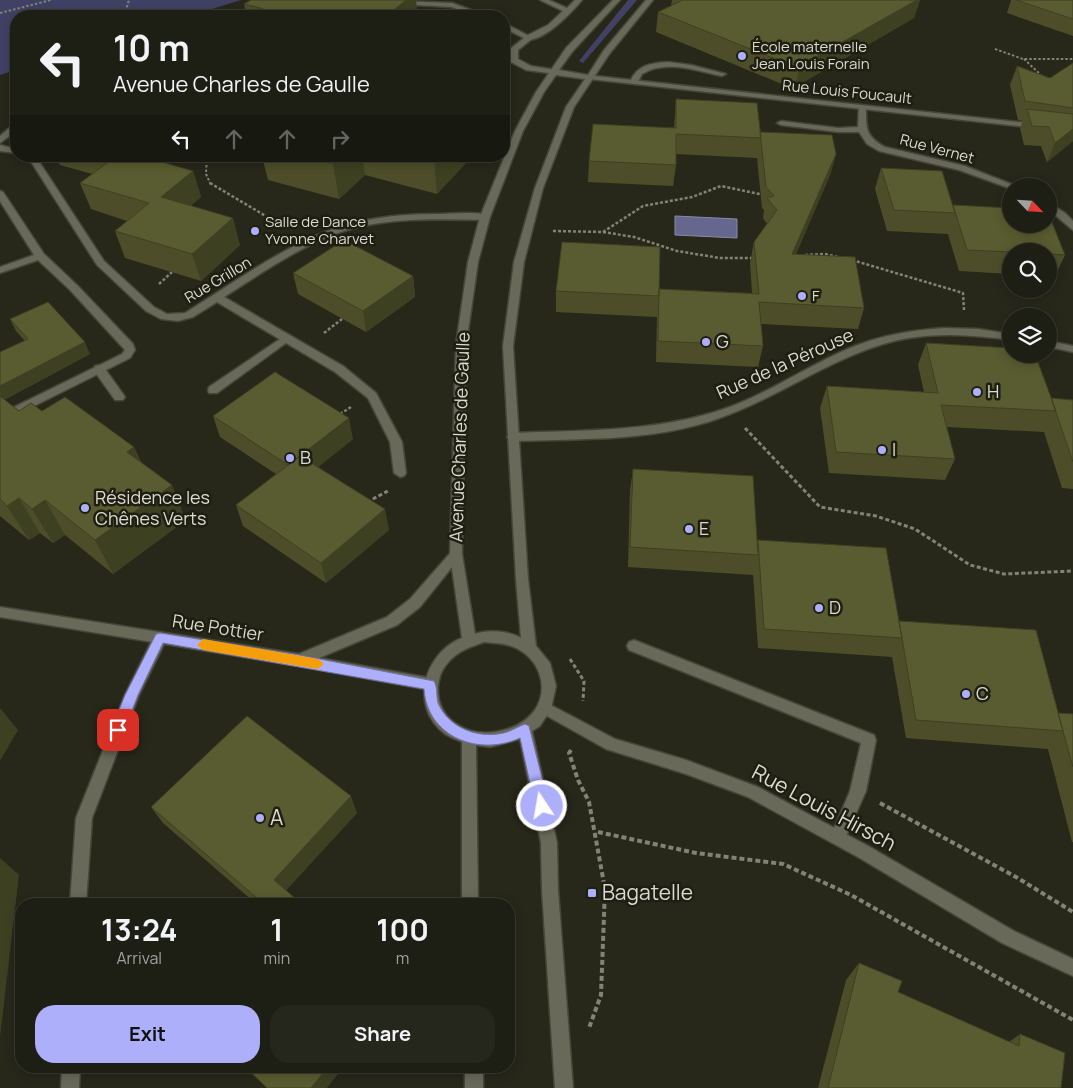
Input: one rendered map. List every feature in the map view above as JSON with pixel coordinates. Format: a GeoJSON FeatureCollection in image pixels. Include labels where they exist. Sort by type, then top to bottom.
{"type":"FeatureCollection","features":[{"type":"Feature","properties":{"kind":"street"},"geometry":{"type":"LineString","coordinates":[[543,0],[568,11]]}},
{"type":"Feature","properties":{"kind":"street"},"geometry":{"type":"LineString","coordinates":[[579,0],[551,27],[529,38],[514,49],[514,60],[528,68],[589,77]]}},
{"type":"Feature","properties":{"kind":"street","name":"Avenue Charles de Gaulle"},"geometry":{"type":"LineString","coordinates":[[510,154],[519,131],[553,72],[569,50],[617,0]]}},
{"type":"Feature","properties":{"kind":"street"},"geometry":{"type":"LineString","coordinates":[[528,647],[508,346],[520,254],[539,188],[570,107],[589,77],[650,0]]}},
{"type":"Feature","properties":{"kind":"street"},"geometry":{"type":"LineString","coordinates":[[387,2],[452,5],[467,10]]}},
{"type":"Feature","properties":{"kind":"street"},"geometry":{"type":"LineString","coordinates":[[510,29],[529,38]]}},
{"type":"Feature","properties":{"kind":"street"},"geometry":{"type":"LineString","coordinates":[[634,82],[639,72],[652,65],[664,64],[722,74]]}},
{"type":"Feature","properties":{"kind":"street","name":"Rue Louis Foucault"},"geometry":{"type":"LineString","coordinates":[[589,77],[1049,127]]}},
{"type":"Feature","properties":{"kind":"street"},"geometry":{"type":"LineString","coordinates":[[781,123],[838,130],[862,129],[862,107]]}},
{"type":"Feature","properties":{"kind":"street","name":"Rue Vernet"},"geometry":{"type":"LineString","coordinates":[[862,129],[870,142],[882,149],[962,168],[1002,182]]}},
{"type":"Feature","properties":{"kind":"street"},"geometry":{"type":"LineString","coordinates":[[0,140],[10,132]]}},
{"type":"Feature","properties":{"kind":"street","name":"Rue Grillon"},"geometry":{"type":"LineString","coordinates":[[35,162],[95,256],[150,309],[165,317],[178,318],[189,315],[310,243],[340,230],[405,217],[486,217]]}},
{"type":"Feature","properties":{"kind":"street","name":"Avenue Charles de Gaulle"},"geometry":{"type":"LineString","coordinates":[[469,640],[456,554],[461,345],[473,262],[486,217],[507,162]]}},
{"type":"Feature","properties":{"kind":"street"},"geometry":{"type":"LineString","coordinates":[[0,194],[40,256],[74,288],[129,346],[130,350],[126,356],[0,419]]}},
{"type":"Feature","properties":{"kind":"street"},"geometry":{"type":"LineString","coordinates":[[1058,212],[1073,227]]}},
{"type":"Feature","properties":{"kind":"street"},"geometry":{"type":"LineString","coordinates":[[0,270],[40,256]]}},
{"type":"Feature","properties":{"kind":"street"},"geometry":{"type":"LineString","coordinates":[[218,298],[339,369],[372,396],[396,442],[400,473]]}},
{"type":"Feature","properties":{"kind":"street","name":"Rue de la Pérouse"},"geometry":{"type":"LineString","coordinates":[[513,437],[632,431],[672,426],[729,411],[876,342],[916,333],[966,332],[1002,335]]}},
{"type":"Feature","properties":{"kind":"street"},"geometry":{"type":"LineString","coordinates":[[213,390],[286,338]]}},
{"type":"Feature","properties":{"kind":"street"},"geometry":{"type":"LineString","coordinates":[[1057,346],[1073,349]]}},
{"type":"Feature","properties":{"kind":"street"},"geometry":{"type":"LineString","coordinates":[[99,370],[119,397]]}},
{"type":"Feature","properties":{"kind":"street"},"geometry":{"type":"LineString","coordinates":[[299,660],[392,621],[415,603],[456,554]]}},
{"type":"Feature","properties":{"kind":"street","name":"Rue Pottier"},"geometry":{"type":"LineString","coordinates":[[0,612],[299,660],[430,684]]}},
{"type":"Feature","properties":{"kind":"street"},"geometry":{"type":"LineString","coordinates":[[500,636],[516,640],[528,647],[541,659],[549,675],[550,692],[545,708],[525,730],[498,739],[469,738],[452,730],[439,717],[431,702],[430,684],[434,670],[442,657],[454,647],[469,640],[500,636]]}},
{"type":"Feature","properties":{"kind":"street"},"geometry":{"type":"LineString","coordinates":[[78,898],[84,818],[132,695],[160,638]]}},
{"type":"Feature","properties":{"kind":"street"},"geometry":{"type":"LineString","coordinates":[[634,646],[869,740],[858,791],[838,838]]}},
{"type":"Feature","properties":{"kind":"street","name":"Rue Louis Hirsch"},"geometry":{"type":"LineString","coordinates":[[545,708],[611,744],[686,767],[753,792],[838,838],[1008,937],[1073,968]]}},
{"type":"Feature","properties":{"kind":"street"},"geometry":{"type":"LineString","coordinates":[[525,730],[550,843],[550,890],[564,1088]]}},
{"type":"Feature","properties":{"kind":"street"},"geometry":{"type":"LineString","coordinates":[[469,738],[470,898]]}},
{"type":"Feature","properties":{"kind":"street"},"geometry":{"type":"LineString","coordinates":[[70,1088],[71,1073]]}},
{"type":"Feature","properties":{"kind":"street"},"geometry":{"type":"LineString","coordinates":[[474,1073],[474,1088]]}},
{"type":"Feature","properties":{"kind":"path"},"geometry":{"type":"LineString","coordinates":[[12,10],[50,0]]}},
{"type":"Feature","properties":{"kind":"path"},"geometry":{"type":"LineString","coordinates":[[996,49],[1023,59],[1073,60]]}},
{"type":"Feature","properties":{"kind":"path"},"geometry":{"type":"LineString","coordinates":[[1023,59],[1044,78]]}},
{"type":"Feature","properties":{"kind":"path"},"geometry":{"type":"LineString","coordinates":[[207,162],[206,174],[210,184],[268,218]]}},
{"type":"Feature","properties":{"kind":"path"},"geometry":{"type":"LineString","coordinates":[[603,232],[643,206],[692,197],[721,186],[768,196]]}},
{"type":"Feature","properties":{"kind":"path"},"geometry":{"type":"LineString","coordinates":[[553,230],[603,232],[634,237],[676,251],[711,257],[763,258]]}},
{"type":"Feature","properties":{"kind":"path"},"geometry":{"type":"LineString","coordinates":[[798,255],[825,254],[842,258]]}},
{"type":"Feature","properties":{"kind":"path"},"geometry":{"type":"LineString","coordinates":[[850,260],[963,293],[966,332]]}},
{"type":"Feature","properties":{"kind":"path"},"geometry":{"type":"LineString","coordinates":[[729,411],[820,506],[876,516],[915,529],[970,565],[1004,574],[1073,570]]}},
{"type":"Feature","properties":{"kind":"path"},"geometry":{"type":"LineString","coordinates":[[365,505],[371,499],[391,490],[397,483],[400,473]]}},
{"type":"Feature","properties":{"kind":"path"},"geometry":{"type":"LineString","coordinates":[[568,655],[584,681],[580,728],[569,753],[578,780],[589,802],[605,888],[600,996],[587,1032]]}},
{"type":"Feature","properties":{"kind":"path"},"geometry":{"type":"LineString","coordinates":[[858,791],[1007,872],[1073,912]]}},
{"type":"Feature","properties":{"kind":"path"},"geometry":{"type":"LineString","coordinates":[[598,832],[696,853],[783,864],[851,895],[1073,1020]]}},
{"type":"Feature","properties":{"kind":"shaded area"},"geometry":{"type":"Polygon","coordinates":[[[0,0],[241,0],[208,10],[10,10],[10,72],[0,75],[0,0]]]}},
{"type":"Feature","properties":{"kind":"shaded area"},"geometry":{"type":"Polygon","coordinates":[[[628,0],[637,0],[583,63],[579,61],[628,0]]]}},
{"type":"Feature","properties":{"kind":"shaded area"},"geometry":{"type":"Polygon","coordinates":[[[675,216],[737,219],[737,238],[675,235],[675,216]]]}},
{"type":"Feature","properties":{"kind":"building"},"geometry":{"type":"Polygon","coordinates":[[[251,0],[406,0],[394,10],[267,10],[244,4],[251,0]]]}},
{"type":"Feature","properties":{"kind":"building"},"geometry":{"type":"Polygon","coordinates":[[[683,0],[917,0],[800,66],[793,66],[658,12],[683,0]]]}},
{"type":"Feature","properties":{"kind":"building"},"geometry":{"type":"Polygon","coordinates":[[[1016,0],[1073,0],[1073,19],[1016,0]]]}},
{"type":"Feature","properties":{"kind":"building"},"geometry":{"type":"Polygon","coordinates":[[[1073,63],[1073,108],[1025,101],[1017,66],[1050,78],[1073,63]]]}},
{"type":"Feature","properties":{"kind":"building"},"geometry":{"type":"Polygon","coordinates":[[[676,99],[757,103],[761,138],[676,134],[676,165],[589,161],[593,124],[676,128],[676,99]]]}},
{"type":"Feature","properties":{"kind":"building"},"geometry":{"type":"Polygon","coordinates":[[[1027,109],[1073,114],[1073,129],[1055,143],[1049,127],[1032,126],[1027,109]]]}},
{"type":"Feature","properties":{"kind":"building"},"geometry":{"type":"Polygon","coordinates":[[[760,132],[832,135],[836,154],[792,254],[855,257],[864,308],[759,302],[763,346],[658,341],[659,289],[759,294],[754,242],[777,210],[767,198],[774,196],[766,187],[760,132]]]}},
{"type":"Feature","properties":{"kind":"building"},"geometry":{"type":"Polygon","coordinates":[[[108,162],[162,162],[193,171],[161,197],[233,218],[192,254],[115,231],[149,203],[80,183],[108,162]]]}},
{"type":"Feature","properties":{"kind":"building"},"geometry":{"type":"Polygon","coordinates":[[[881,168],[942,171],[955,213],[894,210],[881,168]]]}},
{"type":"Feature","properties":{"kind":"building"},"geometry":{"type":"Polygon","coordinates":[[[953,205],[1002,208],[1002,233],[1056,233],[1065,255],[1057,254],[1057,243],[1002,243],[1002,252],[967,250],[953,205]]]}},
{"type":"Feature","properties":{"kind":"building"},"geometry":{"type":"Polygon","coordinates":[[[344,240],[413,276],[363,311],[293,273],[344,240]]]}},
{"type":"Feature","properties":{"kind":"building"},"geometry":{"type":"Polygon","coordinates":[[[562,242],[660,247],[659,296],[556,291],[562,242]]]}},
{"type":"Feature","properties":{"kind":"building"},"geometry":{"type":"Polygon","coordinates":[[[48,302],[85,342],[0,386],[0,352],[28,339],[10,319],[48,302]]]}},
{"type":"Feature","properties":{"kind":"building"},"geometry":{"type":"Polygon","coordinates":[[[926,343],[1002,347],[1002,363],[1038,363],[1056,411],[941,405],[955,459],[836,452],[827,386],[938,393],[926,343]]]}},
{"type":"Feature","properties":{"kind":"building"},"geometry":{"type":"Polygon","coordinates":[[[275,372],[349,418],[288,465],[213,416],[275,372]]]}},
{"type":"Feature","properties":{"kind":"building","name":"Résidence les Chênes Verts"},"geometry":{"type":"Polygon","coordinates":[[[0,396],[19,411],[31,403],[42,411],[65,397],[134,447],[127,452],[172,485],[95,540],[45,500],[32,509],[19,498],[7,506],[0,499],[0,396]]]}},
{"type":"Feature","properties":{"kind":"building"},"geometry":{"type":"Polygon","coordinates":[[[1051,398],[1073,400],[1073,462],[1051,398]]]}},
{"type":"Feature","properties":{"kind":"building"},"geometry":{"type":"Polygon","coordinates":[[[300,456],[385,509],[321,563],[236,505],[300,456]]]}},
{"type":"Feature","properties":{"kind":"building","name":"E"},"geometry":{"type":"Polygon","coordinates":[[[633,469],[753,476],[758,555],[630,547],[633,469]]]}},
{"type":"Feature","properties":{"kind":"building","name":"D"},"geometry":{"type":"Polygon","coordinates":[[[758,540],[886,548],[902,638],[764,629],[758,540]]]}},
{"type":"Feature","properties":{"kind":"building","name":"C"},"geometry":{"type":"Polygon","coordinates":[[[899,621],[1036,630],[1063,731],[916,720],[899,621]]]}},
{"type":"Feature","properties":{"kind":"building"},"geometry":{"type":"Polygon","coordinates":[[[1058,713],[1073,714],[1073,767],[1058,713]]]}},
{"type":"Feature","properties":{"kind":"building","name":"A"},"geometry":{"type":"Polygon","coordinates":[[[247,716],[351,796],[274,880],[295,898],[257,898],[151,807],[247,716]]]}},
{"type":"Feature","properties":{"kind":"building"},"geometry":{"type":"Polygon","coordinates":[[[859,963],[902,981],[898,992],[1019,1046],[1020,1034],[1065,1053],[1061,1088],[828,1088],[859,963]]]}},
{"type":"Feature","properties":{"kind":"building"},"geometry":{"type":"Polygon","coordinates":[[[251,1073],[323,1073],[311,1088],[267,1088],[251,1073]]]}},
{"type":"Feature","properties":{"kind":"slow traffic"},"geometry":{"type":"LineString","coordinates":[[203,645],[318,664]]}},
{"type":"Feature","properties":{"kind":"place","name":"École maternelle Jean Louis Forain"},"geometry":{"type":"Point","coordinates":[742,56]}},
{"type":"Feature","properties":{"kind":"place","name":"Salle de Dance Yvonne Charvet"},"geometry":{"type":"Point","coordinates":[255,231]}},
{"type":"Feature","properties":{"kind":"place","name":"F"},"geometry":{"type":"Point","coordinates":[802,296]}},
{"type":"Feature","properties":{"kind":"place","name":"G"},"geometry":{"type":"Point","coordinates":[706,342]}},
{"type":"Feature","properties":{"kind":"place","name":"H"},"geometry":{"type":"Point","coordinates":[977,392]}},
{"type":"Feature","properties":{"kind":"place","name":"I"},"geometry":{"type":"Point","coordinates":[882,450]}},
{"type":"Feature","properties":{"kind":"place","name":"B"},"geometry":{"type":"Point","coordinates":[290,458]}},
{"type":"Feature","properties":{"kind":"place","name":"Résidence les Chênes Verts"},"geometry":{"type":"Point","coordinates":[85,508]}},
{"type":"Feature","properties":{"kind":"place","name":"E"},"geometry":{"type":"Point","coordinates":[689,529]}},
{"type":"Feature","properties":{"kind":"place","name":"D"},"geometry":{"type":"Point","coordinates":[819,608]}},
{"type":"Feature","properties":{"kind":"place","name":"C"},"geometry":{"type":"Point","coordinates":[966,694]}},
{"type":"Feature","properties":{"kind":"place","name":"A"},"geometry":{"type":"Point","coordinates":[260,818]}},
{"type":"Feature","properties":{"kind":"place","name":"Bagatelle"},"geometry":{"type":"Point","coordinates":[592,893]}},
{"type":"Feature","properties":{"kind":"route"},"geometry":{"type":"LineString","coordinates":[[118,730],[132,695],[160,638],[299,660],[430,684],[431,702],[439,717],[452,730],[469,738],[488,740],[508,738],[525,730],[542,806]]}}]}
